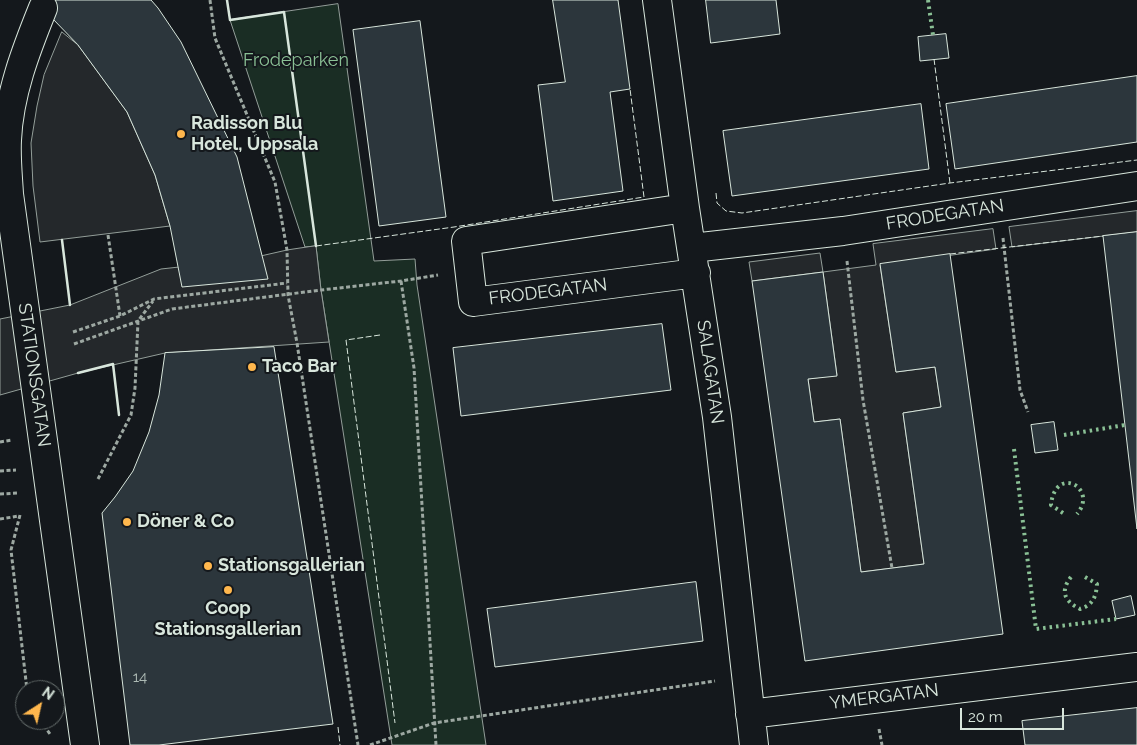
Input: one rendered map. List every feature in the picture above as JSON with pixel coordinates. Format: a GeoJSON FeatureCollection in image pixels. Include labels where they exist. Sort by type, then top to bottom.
{"type":"FeatureCollection","features":[{"type":"Feature","properties":{"kind":"street","name":"SALAGATAN"},"geometry":{"type":"LineString","coordinates":[[657,0],[685,208],[717,416],[754,745]]}},
{"type":"Feature","properties":{"kind":"street","name":"STATIONSGATAN"},"geometry":{"type":"LineString","coordinates":[[43,8],[24,56],[13,100],[7,140],[9,194],[85,745]]}},
{"type":"Feature","properties":{"kind":"street","name":"FRODEGATAN"},"geometry":{"type":"LineString","coordinates":[[685,208],[466,241],[473,302],[843,231],[1137,186]]}},
{"type":"Feature","properties":{"kind":"street","name":"YMERGATAN"},"geometry":{"type":"LineString","coordinates":[[750,714],[1137,667]]}},
{"type":"Feature","properties":{"kind":"path"},"geometry":{"type":"LineString","coordinates":[[210,0],[214,38],[275,182],[287,250],[288,295],[297,343],[358,745]]}},
{"type":"Feature","properties":{"kind":"path"},"geometry":{"type":"LineString","coordinates":[[998,207],[1005,248],[1020,390],[1028,412]]}},
{"type":"Feature","properties":{"kind":"path"},"geometry":{"type":"LineString","coordinates":[[843,231],[863,400],[892,568]]}},
{"type":"Feature","properties":{"kind":"path"},"geometry":{"type":"LineString","coordinates":[[108,235],[120,316]]}},
{"type":"Feature","properties":{"kind":"path"},"geometry":{"type":"LineString","coordinates":[[74,344],[172,309],[401,281],[414,368],[436,745]]}},
{"type":"Feature","properties":{"kind":"path"},"geometry":{"type":"LineString","coordinates":[[73,332],[120,316],[154,299],[287,283]]}},
{"type":"Feature","properties":{"kind":"path"},"geometry":{"type":"LineString","coordinates":[[98,479],[131,415],[135,388],[138,321],[154,299]]}},
{"type":"Feature","properties":{"kind":"path"},"geometry":{"type":"LineString","coordinates":[[0,442],[15,440]]}},
{"type":"Feature","properties":{"kind":"path"},"geometry":{"type":"LineString","coordinates":[[0,471],[19,469],[20,477]]}},
{"type":"Feature","properties":{"kind":"path"},"geometry":{"type":"LineString","coordinates":[[0,494],[21,492],[22,497]]}},
{"type":"Feature","properties":{"kind":"path"},"geometry":{"type":"LineString","coordinates":[[21,509],[10,550],[26,680]]}},
{"type":"Feature","properties":{"kind":"path"},"geometry":{"type":"LineString","coordinates":[[0,518],[19,516]]}},
{"type":"Feature","properties":{"kind":"path"},"geometry":{"type":"LineString","coordinates":[[370,745],[434,723],[723,680],[750,714]]}},
{"type":"Feature","properties":{"kind":"path"},"geometry":{"type":"LineString","coordinates":[[47,730],[51,740]]}},
{"type":"Feature","properties":{"kind":"green space","name":"Frodeparken"},"geometry":{"type":"Polygon","coordinates":[[[338,4],[374,261],[415,259],[417,285],[486,745],[392,745],[321,290],[316,246],[305,247],[230,20],[338,4]]]}},
{"type":"Feature","properties":{"kind":"shaded area"},"geometry":{"type":"Polygon","coordinates":[[[62,32],[78,45],[127,112],[155,175],[170,226],[40,242],[33,186],[31,143],[44,75],[62,32]]]}},
{"type":"Feature","properties":{"kind":"shaded area"},"geometry":{"type":"Polygon","coordinates":[[[1137,211],[1137,232],[1012,247],[1009,227],[1137,211]]]}},
{"type":"Feature","properties":{"kind":"shaded area"},"geometry":{"type":"Polygon","coordinates":[[[993,229],[996,249],[880,265],[896,372],[935,367],[941,407],[903,413],[924,564],[861,572],[840,419],[814,422],[808,379],[837,375],[823,272],[876,265],[873,244],[993,229]]]}},
{"type":"Feature","properties":{"kind":"shaded area"},"geometry":{"type":"Polygon","coordinates":[[[316,246],[329,342],[165,353],[78,373],[0,395],[0,319],[70,305],[161,269],[243,260],[287,250],[316,246]]]}},
{"type":"Feature","properties":{"kind":"shaded area"},"geometry":{"type":"Polygon","coordinates":[[[820,253],[823,272],[752,281],[749,262],[820,253]]]}},
{"type":"Feature","properties":{"kind":"building","name":"Radisson Blu Hotel, Uppsala"},"geometry":{"type":"Polygon","coordinates":[[[35,0],[151,0],[158,8],[181,42],[237,157],[268,279],[182,287],[170,226],[155,175],[127,112],[78,45],[35,0]]]}},
{"type":"Feature","properties":{"kind":"building"},"geometry":{"type":"Polygon","coordinates":[[[553,0],[618,0],[630,89],[610,92],[623,191],[553,201],[538,85],[565,82],[553,0]]]}},
{"type":"Feature","properties":{"kind":"building"},"geometry":{"type":"Polygon","coordinates":[[[706,0],[776,0],[780,34],[711,43],[706,0]]]}},
{"type":"Feature","properties":{"kind":"building"},"geometry":{"type":"Polygon","coordinates":[[[420,21],[446,217],[379,226],[353,30],[420,21]]]}},
{"type":"Feature","properties":{"kind":"building"},"geometry":{"type":"Polygon","coordinates":[[[946,34],[949,58],[920,61],[918,37],[946,34]]]}},
{"type":"Feature","properties":{"kind":"building"},"geometry":{"type":"Polygon","coordinates":[[[1137,76],[1137,142],[955,169],[946,104],[1137,76]]]}},
{"type":"Feature","properties":{"kind":"building"},"geometry":{"type":"Polygon","coordinates":[[[921,104],[929,169],[732,196],[723,131],[921,104]]]}},
{"type":"Feature","properties":{"kind":"building"},"geometry":{"type":"Polygon","coordinates":[[[1137,232],[1137,529],[1103,236],[1137,232]]]}},
{"type":"Feature","properties":{"kind":"building"},"geometry":{"type":"Polygon","coordinates":[[[950,254],[1003,634],[805,661],[752,281],[823,272],[837,376],[808,379],[814,422],[840,419],[861,572],[924,564],[903,413],[941,407],[935,367],[896,372],[880,264],[950,254]]]}},
{"type":"Feature","properties":{"kind":"building"},"geometry":{"type":"Polygon","coordinates":[[[662,324],[671,390],[461,416],[453,348],[662,324]]]}},
{"type":"Feature","properties":{"kind":"building","name":"Stationsgallerian"},"geometry":{"type":"Polygon","coordinates":[[[274,347],[333,724],[159,745],[130,745],[102,513],[133,471],[149,432],[159,395],[165,353],[274,347]]]}},
{"type":"Feature","properties":{"kind":"building"},"geometry":{"type":"Polygon","coordinates":[[[1054,422],[1058,450],[1035,453],[1031,425],[1054,422]]]}},
{"type":"Feature","properties":{"kind":"building"},"geometry":{"type":"Polygon","coordinates":[[[696,582],[703,641],[495,667],[487,609],[696,582]]]}},
{"type":"Feature","properties":{"kind":"building"},"geometry":{"type":"Polygon","coordinates":[[[1131,596],[1135,615],[1116,619],[1112,601],[1131,596]]]}},
{"type":"Feature","properties":{"kind":"building"},"geometry":{"type":"Polygon","coordinates":[[[1137,708],[1137,745],[1025,745],[1022,721],[1137,708]]]}},
{"type":"Feature","properties":{"kind":"hedge"},"geometry":{"type":"LineString","coordinates":[[928,0],[933,35]]}},
{"type":"Feature","properties":{"kind":"hedge"},"geometry":{"type":"LineString","coordinates":[[1064,435],[1125,425]]}},
{"type":"Feature","properties":{"kind":"hedge"},"geometry":{"type":"LineString","coordinates":[[1014,449],[1036,629],[1116,619]]}},
{"type":"Feature","properties":{"kind":"hedge"},"geometry":{"type":"LineString","coordinates":[[1063,513],[1051,505],[1054,493],[1060,485],[1067,483],[1074,484],[1083,496],[1082,504],[1077,514]]}},
{"type":"Feature","properties":{"kind":"hedge"},"geometry":{"type":"LineString","coordinates":[[1071,577],[1066,587],[1065,595],[1070,603],[1080,609],[1091,603],[1097,589],[1097,584],[1085,577]]}},
{"type":"Feature","properties":{"kind":"fence"},"geometry":{"type":"LineString","coordinates":[[934,59],[950,183]]}},
{"type":"Feature","properties":{"kind":"fence"},"geometry":{"type":"LineString","coordinates":[[316,246],[454,227],[644,197],[630,89]]}},
{"type":"Feature","properties":{"kind":"fence"},"geometry":{"type":"LineString","coordinates":[[716,193],[717,203],[726,211],[742,213],[950,183],[1137,160]]}},
{"type":"Feature","properties":{"kind":"fence"},"geometry":{"type":"LineString","coordinates":[[950,254],[1103,236]]}},
{"type":"Feature","properties":{"kind":"fence"},"geometry":{"type":"LineString","coordinates":[[380,335],[346,340],[395,723]]}},
{"type":"Feature","properties":{"kind":"fence"},"geometry":{"type":"LineString","coordinates":[[338,727],[340,745]]}},
{"type":"Feature","properties":{"kind":"wall"},"geometry":{"type":"LineString","coordinates":[[227,0],[230,20],[284,12],[316,246]]}},
{"type":"Feature","properties":{"kind":"wall"},"geometry":{"type":"LineString","coordinates":[[62,240],[70,305]]}},
{"type":"Feature","properties":{"kind":"wall"},"geometry":{"type":"LineString","coordinates":[[78,373],[113,364],[119,415]]}},
{"type":"Feature","properties":{"kind":"place","name":"Radisson Blu Hotel, Uppsala"},"geometry":{"type":"Point","coordinates":[181,134]}},
{"type":"Feature","properties":{"kind":"place","name":"Taco Bar"},"geometry":{"type":"Point","coordinates":[252,367]}},
{"type":"Feature","properties":{"kind":"place","name":"Döner & Co"},"geometry":{"type":"Point","coordinates":[127,522]}},
{"type":"Feature","properties":{"kind":"place","name":"Stationsgallerian"},"geometry":{"type":"Point","coordinates":[208,566]}},
{"type":"Feature","properties":{"kind":"place","name":"Coop Stationsgallerian"},"geometry":{"type":"Point","coordinates":[228,590]}}]}
